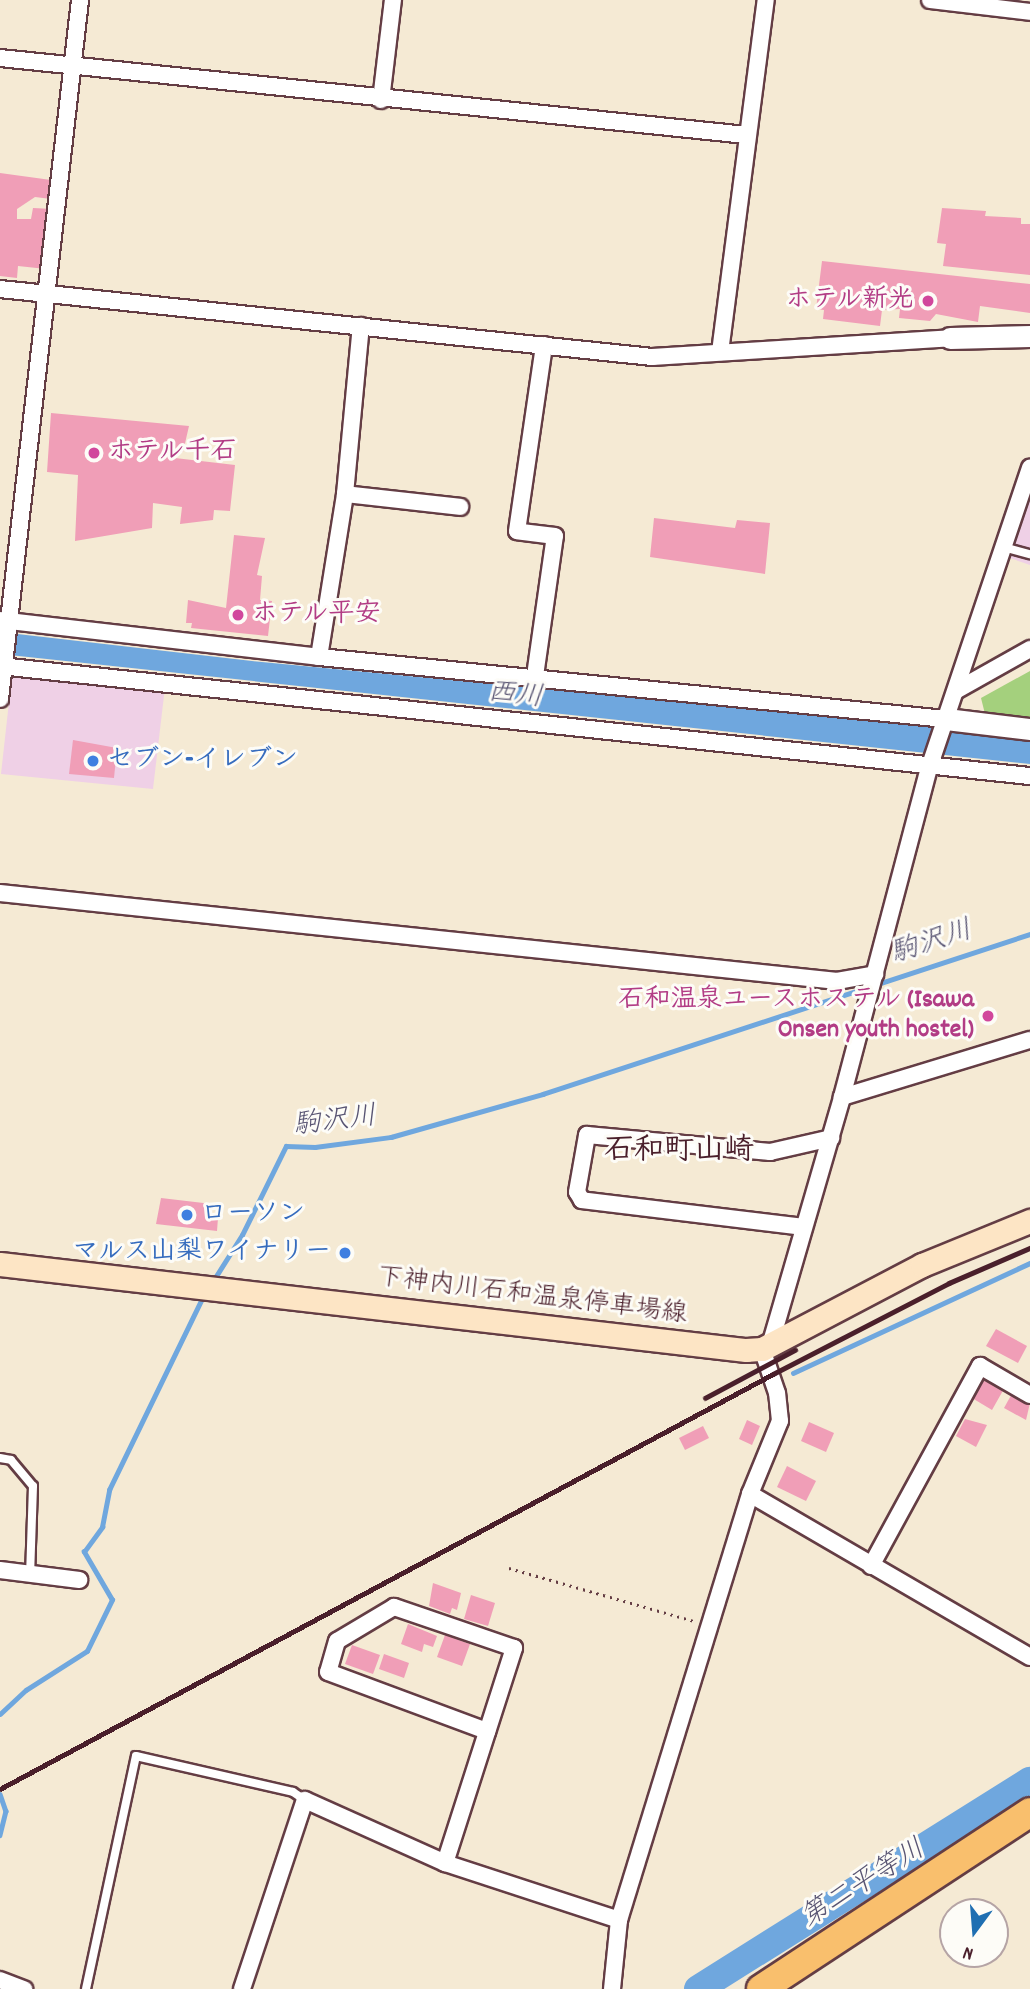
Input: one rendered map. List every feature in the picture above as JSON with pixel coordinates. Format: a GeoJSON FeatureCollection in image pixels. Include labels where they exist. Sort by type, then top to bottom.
{"type":"FeatureCollection","features":[{"type":"Feature","properties":{"kind":"highway"},"geometry":{"type":"LineString","coordinates":[[761,1989],[1030,1812]]}},
{"type":"Feature","properties":{"kind":"main road"},"geometry":{"type":"LineString","coordinates":[[767,1345],[922,1265],[1030,1221]]}},
{"type":"Feature","properties":{"kind":"main road","name":"下神内川石和温泉停車場線"},"geometry":{"type":"LineString","coordinates":[[0,1264],[767,1345]]}},
{"type":"Feature","properties":{"kind":"street"},"geometry":{"type":"LineString","coordinates":[[0,699],[2,663],[48,294],[80,0]]}},
{"type":"Feature","properties":{"kind":"street"},"geometry":{"type":"LineString","coordinates":[[381,100],[393,0]]}},
{"type":"Feature","properties":{"kind":"street"},"geometry":{"type":"LineString","coordinates":[[720,352],[766,0]]}},
{"type":"Feature","properties":{"kind":"street"},"geometry":{"type":"LineString","coordinates":[[929,0],[1030,12]]}},
{"type":"Feature","properties":{"kind":"street"},"geometry":{"type":"LineString","coordinates":[[0,58],[381,100],[747,135]]}},
{"type":"Feature","properties":{"kind":"street"},"geometry":{"type":"LineString","coordinates":[[0,289],[652,357],[950,338],[1030,336]]}},
{"type":"Feature","properties":{"kind":"street"},"geometry":{"type":"LineString","coordinates":[[319,657],[345,494],[361,326]]}},
{"type":"Feature","properties":{"kind":"street"},"geometry":{"type":"LineString","coordinates":[[535,676],[555,536],[517,531],[544,345]]}},
{"type":"Feature","properties":{"kind":"street"},"geometry":{"type":"LineString","coordinates":[[612,1989],[619,1920],[750,1494],[780,1421],[767,1345],[831,1138],[932,760],[1030,467]]}},
{"type":"Feature","properties":{"kind":"street"},"geometry":{"type":"LineString","coordinates":[[345,494],[460,507]]}},
{"type":"Feature","properties":{"kind":"street"},"geometry":{"type":"LineString","coordinates":[[7,623],[319,657],[535,676],[945,723],[1030,729]]}},
{"type":"Feature","properties":{"kind":"street"},"geometry":{"type":"LineString","coordinates":[[957,690],[1030,649]]}},
{"type":"Feature","properties":{"kind":"street"},"geometry":{"type":"LineString","coordinates":[[2,663],[932,760],[1030,776]]}},
{"type":"Feature","properties":{"kind":"street"},"geometry":{"type":"LineString","coordinates":[[0,893],[837,981],[875,975]]}},
{"type":"Feature","properties":{"kind":"street"},"geometry":{"type":"LineString","coordinates":[[842,1097],[1030,1040]]}},
{"type":"Feature","properties":{"kind":"street"},"geometry":{"type":"LineString","coordinates":[[804,1227],[582,1200],[577,1192],[587,1135],[770,1152],[831,1138]]}},
{"type":"Feature","properties":{"kind":"street"},"geometry":{"type":"LineString","coordinates":[[871,1566],[980,1366],[1030,1395]]}},
{"type":"Feature","properties":{"kind":"street"},"geometry":{"type":"LineString","coordinates":[[750,1494],[1030,1657]]}},
{"type":"Feature","properties":{"kind":"street"},"geometry":{"type":"LineString","coordinates":[[0,1570],[79,1580]]}},
{"type":"Feature","properties":{"kind":"street"},"geometry":{"type":"LineString","coordinates":[[444,1863],[487,1731],[514,1648],[510,1644],[394,1607],[337,1641],[328,1672],[487,1731]]}},
{"type":"Feature","properties":{"kind":"street"},"geometry":{"type":"LineString","coordinates":[[242,1989],[305,1800],[444,1863],[619,1920]]}},
{"type":"Feature","properties":{"kind":"street"},"geometry":{"type":"LineString","coordinates":[[0,1980],[24,1989]]}},
{"type":"Feature","properties":{"kind":"lane"},"geometry":{"type":"LineString","coordinates":[[1003,547],[1030,554]]}},
{"type":"Feature","properties":{"kind":"lane"},"geometry":{"type":"LineString","coordinates":[[0,1458],[11,1460],[33,1486],[30,1575]]}},
{"type":"Feature","properties":{"kind":"lane"},"geometry":{"type":"LineString","coordinates":[[86,1989],[136,1756],[293,1792],[305,1800]]}},
{"type":"Feature","properties":{"kind":"path"},"geometry":{"type":"LineString","coordinates":[[509,1568],[711,1626]]}},
{"type":"Feature","properties":{"kind":"shaded area"},"geometry":{"type":"Polygon","coordinates":[[[1030,467],[1030,565],[1001,555],[1030,467]]]}},
{"type":"Feature","properties":{"kind":"shaded area"},"geometry":{"type":"Polygon","coordinates":[[[12,675],[165,687],[153,789],[1,774],[12,675]]]}},
{"type":"Feature","properties":{"kind":"green space"},"geometry":{"type":"Polygon","coordinates":[[[1030,671],[1030,723],[986,718],[981,698],[1030,671]]]}},
{"type":"Feature","properties":{"kind":"water","name":"西川"},"geometry":{"type":"Polygon","coordinates":[[[0,632],[252,661],[1030,736],[1030,764],[0,654],[0,632]]]}},
{"type":"Feature","properties":{"kind":"building"},"geometry":{"type":"Polygon","coordinates":[[[0,173],[51,180],[51,199],[35,197],[17,209],[17,219],[31,219],[33,208],[53,209],[46,269],[18,266],[17,278],[0,276],[0,173]]]}},
{"type":"Feature","properties":{"kind":"building"},"geometry":{"type":"Polygon","coordinates":[[[942,208],[986,211],[985,216],[1021,218],[1021,224],[1030,224],[1030,275],[943,266],[946,244],[937,243],[942,208]]]}},
{"type":"Feature","properties":{"kind":"building"},"geometry":{"type":"Polygon","coordinates":[[[822,261],[1030,284],[1030,313],[980,306],[978,322],[936,314],[930,321],[899,318],[900,309],[882,310],[880,326],[823,319],[824,310],[816,309],[822,261]]]}},
{"type":"Feature","properties":{"kind":"building"},"geometry":{"type":"Polygon","coordinates":[[[51,413],[189,426],[183,452],[175,451],[175,458],[235,465],[230,511],[214,510],[213,520],[180,524],[182,507],[153,503],[152,528],[75,541],[78,475],[47,472],[51,413]]]}},
{"type":"Feature","properties":{"kind":"building"},"geometry":{"type":"Polygon","coordinates":[[[654,518],[735,528],[737,520],[770,523],[765,574],[650,557],[654,518]]]}},
{"type":"Feature","properties":{"kind":"building"},"geometry":{"type":"Polygon","coordinates":[[[234,535],[265,538],[257,575],[262,576],[260,600],[272,601],[268,636],[191,628],[192,623],[186,623],[188,600],[226,608],[234,535]]]}},
{"type":"Feature","properties":{"kind":"building","name":"セブン-イレブン"},"geometry":{"type":"Polygon","coordinates":[[[73,740],[117,748],[114,778],[69,774],[73,740]]]}},
{"type":"Feature","properties":{"kind":"building"},"geometry":{"type":"Polygon","coordinates":[[[161,1198],[212,1204],[210,1216],[218,1218],[217,1231],[156,1224],[161,1198]]]}},
{"type":"Feature","properties":{"kind":"building"},"geometry":{"type":"Polygon","coordinates":[[[996,1329],[1027,1346],[1018,1363],[986,1346],[996,1329]]]}},
{"type":"Feature","properties":{"kind":"building"},"geometry":{"type":"Polygon","coordinates":[[[992,1379],[1005,1387],[992,1410],[972,1398],[982,1380],[989,1383],[992,1379]]]}},
{"type":"Feature","properties":{"kind":"building"},"geometry":{"type":"Polygon","coordinates":[[[1014,1390],[1030,1403],[1026,1420],[1004,1408],[1014,1390]]]}},
{"type":"Feature","properties":{"kind":"building"},"geometry":{"type":"Polygon","coordinates":[[[965,1419],[987,1425],[976,1447],[956,1436],[965,1419]]]}},
{"type":"Feature","properties":{"kind":"building"},"geometry":{"type":"Polygon","coordinates":[[[747,1420],[760,1426],[752,1445],[739,1439],[747,1420]]]}},
{"type":"Feature","properties":{"kind":"building"},"geometry":{"type":"Polygon","coordinates":[[[809,1422],[834,1433],[826,1452],[801,1441],[809,1422]]]}},
{"type":"Feature","properties":{"kind":"building"},"geometry":{"type":"Polygon","coordinates":[[[703,1426],[709,1438],[685,1450],[679,1438],[703,1426]]]}},
{"type":"Feature","properties":{"kind":"building"},"geometry":{"type":"Polygon","coordinates":[[[787,1466],[816,1481],[806,1501],[777,1487],[787,1466]]]}},
{"type":"Feature","properties":{"kind":"building"},"geometry":{"type":"Polygon","coordinates":[[[433,1583],[461,1593],[457,1610],[452,1608],[450,1614],[429,1606],[433,1583]]]}},
{"type":"Feature","properties":{"kind":"building"},"geometry":{"type":"Polygon","coordinates":[[[471,1595],[495,1603],[488,1626],[464,1619],[471,1595]]]}},
{"type":"Feature","properties":{"kind":"building"},"geometry":{"type":"Polygon","coordinates":[[[408,1624],[437,1636],[433,1647],[424,1644],[422,1652],[401,1644],[408,1624]]]}},
{"type":"Feature","properties":{"kind":"building"},"geometry":{"type":"Polygon","coordinates":[[[445,1635],[470,1644],[462,1666],[437,1657],[445,1635]]]}},
{"type":"Feature","properties":{"kind":"building"},"geometry":{"type":"Polygon","coordinates":[[[352,1645],[380,1655],[373,1674],[345,1664],[352,1645]]]}},
{"type":"Feature","properties":{"kind":"building"},"geometry":{"type":"Polygon","coordinates":[[[384,1654],[409,1663],[404,1678],[379,1669],[384,1654]]]}},
{"type":"Feature","properties":{"kind":"waterway","name":"駒沢川"},"geometry":{"type":"LineString","coordinates":[[875,985],[1030,934]]}},
{"type":"Feature","properties":{"kind":"waterway","name":"駒沢川"},"geometry":{"type":"LineString","coordinates":[[213,1281],[242,1235],[286,1146],[315,1147],[391,1137],[543,1094],[866,988]]}},
{"type":"Feature","properties":{"kind":"waterway"},"geometry":{"type":"LineString","coordinates":[[793,1373],[1030,1263]]}},
{"type":"Feature","properties":{"kind":"waterway","name":"駒沢川"},"geometry":{"type":"LineString","coordinates":[[0,1714],[26,1690],[87,1651],[112,1600],[84,1552],[102,1527],[109,1490],[204,1294]]}},
{"type":"Feature","properties":{"kind":"waterway","name":"第二平等川"},"geometry":{"type":"LineString","coordinates":[[698,1989],[1030,1781]]}},
{"type":"Feature","properties":{"kind":"waterway","name":"駒沢川"},"geometry":{"type":"LineString","coordinates":[[0,1794],[6,1811],[0,1835]]}},
{"type":"Feature","properties":{"kind":"railway"},"geometry":{"type":"LineString","coordinates":[[0,1789],[773,1374],[949,1283],[1030,1248]]}},
{"type":"Feature","properties":{"kind":"railway"},"geometry":{"type":"LineString","coordinates":[[705,1398],[795,1350]]}},
{"type":"Feature","properties":{"kind":"place","name":"ホテル新光"},"geometry":{"type":"Point","coordinates":[928,301]}},
{"type":"Feature","properties":{"kind":"place","name":"ホテル千石"},"geometry":{"type":"Point","coordinates":[94,453]}},
{"type":"Feature","properties":{"kind":"place","name":"ホテル平安"},"geometry":{"type":"Point","coordinates":[238,615]}},
{"type":"Feature","properties":{"kind":"place","name":"セブン-イレブン"},"geometry":{"type":"Point","coordinates":[93,761]}},
{"type":"Feature","properties":{"kind":"place","name":"石和温泉ユースホステル (Isawa Onsen youth hostel)"},"geometry":{"type":"Point","coordinates":[988,1016]}},
{"type":"Feature","properties":{"kind":"place","name":"ローソン"},"geometry":{"type":"Point","coordinates":[187,1215]}},
{"type":"Feature","properties":{"kind":"place","name":"マルス山梨ワイナリー"},"geometry":{"type":"Point","coordinates":[345,1253]}},
{"type":"Feature","properties":{"kind":"district","name":"石和町山崎"},"geometry":{"type":"Point","coordinates":[679,1153]}}]}
